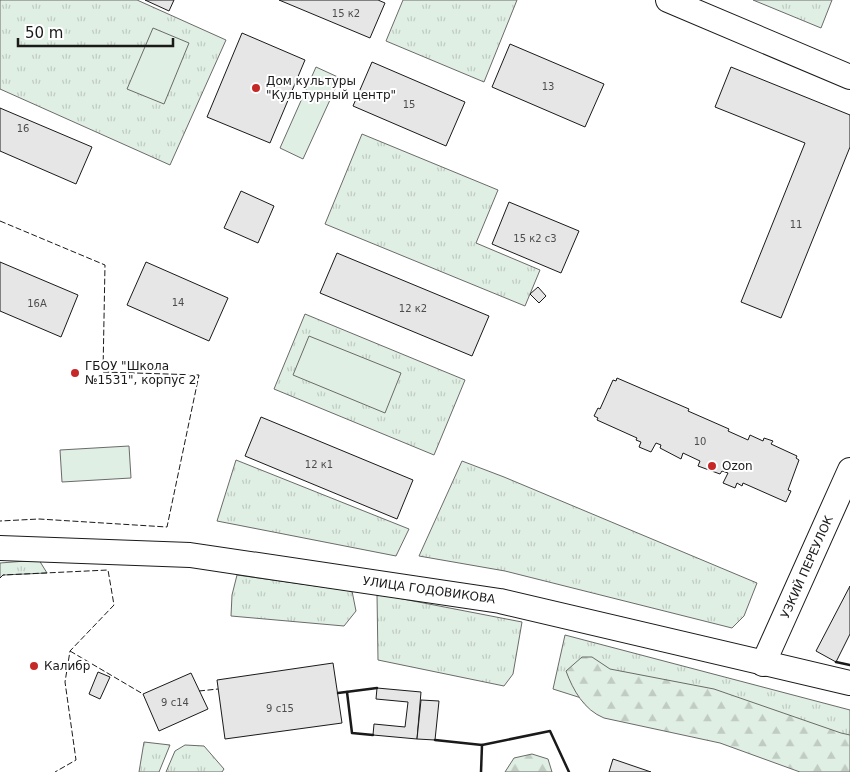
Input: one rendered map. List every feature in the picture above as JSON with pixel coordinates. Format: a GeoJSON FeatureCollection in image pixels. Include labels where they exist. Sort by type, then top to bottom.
{"type":"FeatureCollection","features":[{"type":"Feature","properties":{"kind":"street"},"geometry":{"type":"LineString","coordinates":[[668,0],[850,76]]}},
{"type":"Feature","properties":{"kind":"street","name":"УЗКИЙ ПЕРЕУЛОК"},"geometry":{"type":"LineString","coordinates":[[763,664],[850,470]]}},
{"type":"Feature","properties":{"kind":"street","name":"УЛИЦА ГОДОВИКОВА"},"geometry":{"type":"LineString","coordinates":[[0,548],[190,555],[490,599],[850,684]]}},
{"type":"Feature","properties":{"kind":"green space"},"geometry":{"type":"Polygon","coordinates":[[[0,0],[137,0],[226,40],[170,165],[0,89],[0,0]]]}},
{"type":"Feature","properties":{"kind":"green space"},"geometry":{"type":"Polygon","coordinates":[[[403,0],[517,0],[484,82],[386,41],[403,0]]]}},
{"type":"Feature","properties":{"kind":"green space"},"geometry":{"type":"Polygon","coordinates":[[[753,0],[832,0],[821,28],[753,0]]]}},
{"type":"Feature","properties":{"kind":"green space"},"geometry":{"type":"Polygon","coordinates":[[[153,28],[189,43],[164,104],[127,89],[153,28]]]}},
{"type":"Feature","properties":{"kind":"green space"},"geometry":{"type":"Polygon","coordinates":[[[316,67],[340,78],[303,159],[280,148],[316,67]]]}},
{"type":"Feature","properties":{"kind":"green space"},"geometry":{"type":"Polygon","coordinates":[[[362,134],[498,190],[476,243],[540,270],[525,306],[325,224],[362,134]]]}},
{"type":"Feature","properties":{"kind":"green space"},"geometry":{"type":"Polygon","coordinates":[[[305,314],[465,380],[434,455],[274,389],[305,314]]]}},
{"type":"Feature","properties":{"kind":"green space"},"geometry":{"type":"Polygon","coordinates":[[[309,336],[401,373],[385,413],[293,375],[309,336]]]}},
{"type":"Feature","properties":{"kind":"green space"},"geometry":{"type":"Polygon","coordinates":[[[129,446],[131,478],[62,482],[60,450],[129,446]]]}},
{"type":"Feature","properties":{"kind":"green space"},"geometry":{"type":"Polygon","coordinates":[[[236,460],[409,529],[396,556],[217,521],[236,460]]]}},
{"type":"Feature","properties":{"kind":"green space"},"geometry":{"type":"Polygon","coordinates":[[[462,461],[757,583],[744,616],[732,628],[505,571],[419,556],[462,461]]]}},
{"type":"Feature","properties":{"kind":"green space"},"geometry":{"type":"Polygon","coordinates":[[[39,560],[47,573],[3,575],[0,578],[0,563],[39,560]]]}},
{"type":"Feature","properties":{"kind":"green space"},"geometry":{"type":"Polygon","coordinates":[[[237,575],[352,591],[356,611],[344,626],[231,616],[232,595],[237,575]]]}},
{"type":"Feature","properties":{"kind":"green space"},"geometry":{"type":"Polygon","coordinates":[[[377,594],[522,622],[513,674],[504,686],[378,660],[377,594]]]}},
{"type":"Feature","properties":{"kind":"green space"},"geometry":{"type":"Polygon","coordinates":[[[565,635],[850,710],[850,772],[814,772],[553,689],[565,635]]]}},
{"type":"Feature","properties":{"kind":"green space"},"geometry":{"type":"Polygon","coordinates":[[[582,657],[592,657],[610,669],[714,689],[850,735],[850,772],[800,772],[720,743],[604,718],[591,710],[580,699],[566,671],[582,657]]]}},
{"type":"Feature","properties":{"kind":"green space"},"geometry":{"type":"Polygon","coordinates":[[[144,742],[170,745],[159,772],[139,772],[144,742]]]}},
{"type":"Feature","properties":{"kind":"green space"},"geometry":{"type":"Polygon","coordinates":[[[185,745],[204,746],[224,769],[222,772],[166,772],[175,751],[185,745]]]}},
{"type":"Feature","properties":{"kind":"green space"},"geometry":{"type":"Polygon","coordinates":[[[532,754],[548,759],[552,772],[505,772],[514,758],[532,754]]]}},
{"type":"Feature","properties":{"kind":"building"},"geometry":{"type":"Polygon","coordinates":[[[145,0],[174,0],[169,11],[145,0]]]}},
{"type":"Feature","properties":{"kind":"building"},"geometry":{"type":"Polygon","coordinates":[[[279,0],[378,0],[385,3],[370,38],[279,0]]]}},
{"type":"Feature","properties":{"kind":"building","name":"Дом культуры \"Культурный центр\""},"geometry":{"type":"Polygon","coordinates":[[[242,33],[305,60],[270,143],[207,117],[242,33]]]}},
{"type":"Feature","properties":{"kind":"building"},"geometry":{"type":"Polygon","coordinates":[[[510,44],[604,84],[585,127],[492,87],[510,44]]]}},
{"type":"Feature","properties":{"kind":"building"},"geometry":{"type":"Polygon","coordinates":[[[372,62],[465,102],[446,146],[353,106],[372,62]]]}},
{"type":"Feature","properties":{"kind":"building"},"geometry":{"type":"Polygon","coordinates":[[[731,67],[850,115],[850,147],[781,318],[741,302],[805,143],[715,107],[731,67]]]}},
{"type":"Feature","properties":{"kind":"building"},"geometry":{"type":"Polygon","coordinates":[[[0,108],[92,147],[76,184],[0,151],[0,108]]]}},
{"type":"Feature","properties":{"kind":"building"},"geometry":{"type":"Polygon","coordinates":[[[241,191],[274,206],[258,243],[224,228],[241,191]]]}},
{"type":"Feature","properties":{"kind":"building"},"geometry":{"type":"Polygon","coordinates":[[[509,202],[579,231],[561,273],[492,244],[509,202]]]}},
{"type":"Feature","properties":{"kind":"building"},"geometry":{"type":"Polygon","coordinates":[[[337,253],[489,316],[472,356],[320,293],[337,253]]]}},
{"type":"Feature","properties":{"kind":"building"},"geometry":{"type":"Polygon","coordinates":[[[0,262],[78,295],[61,337],[0,311],[0,262]]]}},
{"type":"Feature","properties":{"kind":"building"},"geometry":{"type":"Polygon","coordinates":[[[146,262],[228,298],[209,341],[127,305],[146,262]]]}},
{"type":"Feature","properties":{"kind":"building"},"geometry":{"type":"Polygon","coordinates":[[[538,287],[546,296],[539,303],[530,294],[538,287]]]}},
{"type":"Feature","properties":{"kind":"building"},"geometry":{"type":"Polygon","coordinates":[[[617,378],[689,409],[688,411],[729,429],[728,431],[748,440],[750,435],[763,441],[764,438],[773,441],[771,444],[797,456],[796,458],[799,460],[788,490],[791,491],[786,502],[743,483],[742,486],[737,483],[735,488],[723,483],[728,473],[722,471],[720,474],[698,466],[700,461],[683,453],[681,459],[660,448],[661,445],[656,443],[651,452],[639,447],[641,442],[636,440],[637,438],[597,420],[598,418],[594,416],[598,408],[600,409],[613,380],[616,381],[617,378]]]}},
{"type":"Feature","properties":{"kind":"building"},"geometry":{"type":"Polygon","coordinates":[[[261,417],[413,480],[397,519],[245,456],[261,417]]]}},
{"type":"Feature","properties":{"kind":"building"},"geometry":{"type":"Polygon","coordinates":[[[850,586],[850,634],[836,662],[816,651],[850,586]]]}},
{"type":"Feature","properties":{"kind":"building"},"geometry":{"type":"Polygon","coordinates":[[[333,663],[342,723],[225,739],[217,680],[333,663]]]}},
{"type":"Feature","properties":{"kind":"building"},"geometry":{"type":"Polygon","coordinates":[[[98,672],[110,677],[100,699],[89,694],[98,672]]]}},
{"type":"Feature","properties":{"kind":"building"},"geometry":{"type":"Polygon","coordinates":[[[191,673],[208,709],[159,731],[143,694],[191,673]]]}},
{"type":"Feature","properties":{"kind":"building"},"geometry":{"type":"Polygon","coordinates":[[[377,688],[421,692],[417,739],[373,735],[374,724],[405,727],[408,702],[376,699],[377,688]]]}},
{"type":"Feature","properties":{"kind":"building"},"geometry":{"type":"Polygon","coordinates":[[[421,700],[439,701],[435,740],[417,739],[421,700]]]}},
{"type":"Feature","properties":{"kind":"building"},"geometry":{"type":"Polygon","coordinates":[[[613,759],[651,772],[609,772],[613,759]]]}},
{"type":"Feature","properties":{"kind":"fence"},"geometry":{"type":"LineString","coordinates":[[0,221],[105,265],[103,372],[199,375],[167,527],[39,519],[0,521]]}},
{"type":"Feature","properties":{"kind":"fence"},"geometry":{"type":"LineString","coordinates":[[0,578],[3,575],[108,570],[114,605],[70,651],[65,682],[76,760],[55,772]]}},
{"type":"Feature","properties":{"kind":"fence"},"geometry":{"type":"LineString","coordinates":[[70,651],[143,694]]}},
{"type":"Feature","properties":{"kind":"fence"},"geometry":{"type":"LineString","coordinates":[[199,691],[218,689]]}},
{"type":"Feature","properties":{"kind":"wall"},"geometry":{"type":"LineString","coordinates":[[836,662],[850,665]]}},
{"type":"Feature","properties":{"kind":"wall"},"geometry":{"type":"LineString","coordinates":[[338,693],[377,688]]}},
{"type":"Feature","properties":{"kind":"wall"},"geometry":{"type":"LineString","coordinates":[[347,692],[352,733],[373,735]]}},
{"type":"Feature","properties":{"kind":"wall"},"geometry":{"type":"LineString","coordinates":[[435,740],[482,745],[550,731],[569,772]]}},
{"type":"Feature","properties":{"kind":"wall"},"geometry":{"type":"LineString","coordinates":[[481,772],[482,745]]}},
{"type":"Feature","properties":{"kind":"place","name":"Дом культуры \"Культурный центр\""},"geometry":{"type":"Point","coordinates":[256,88]}},
{"type":"Feature","properties":{"kind":"place","name":"ГБОУ \"Школа №1531\", корпус 2"},"geometry":{"type":"Point","coordinates":[75,373]}},
{"type":"Feature","properties":{"kind":"place","name":"Ozon"},"geometry":{"type":"Point","coordinates":[712,466]}},
{"type":"Feature","properties":{"kind":"place","name":"Калибр"},"geometry":{"type":"Point","coordinates":[34,666]}}]}
